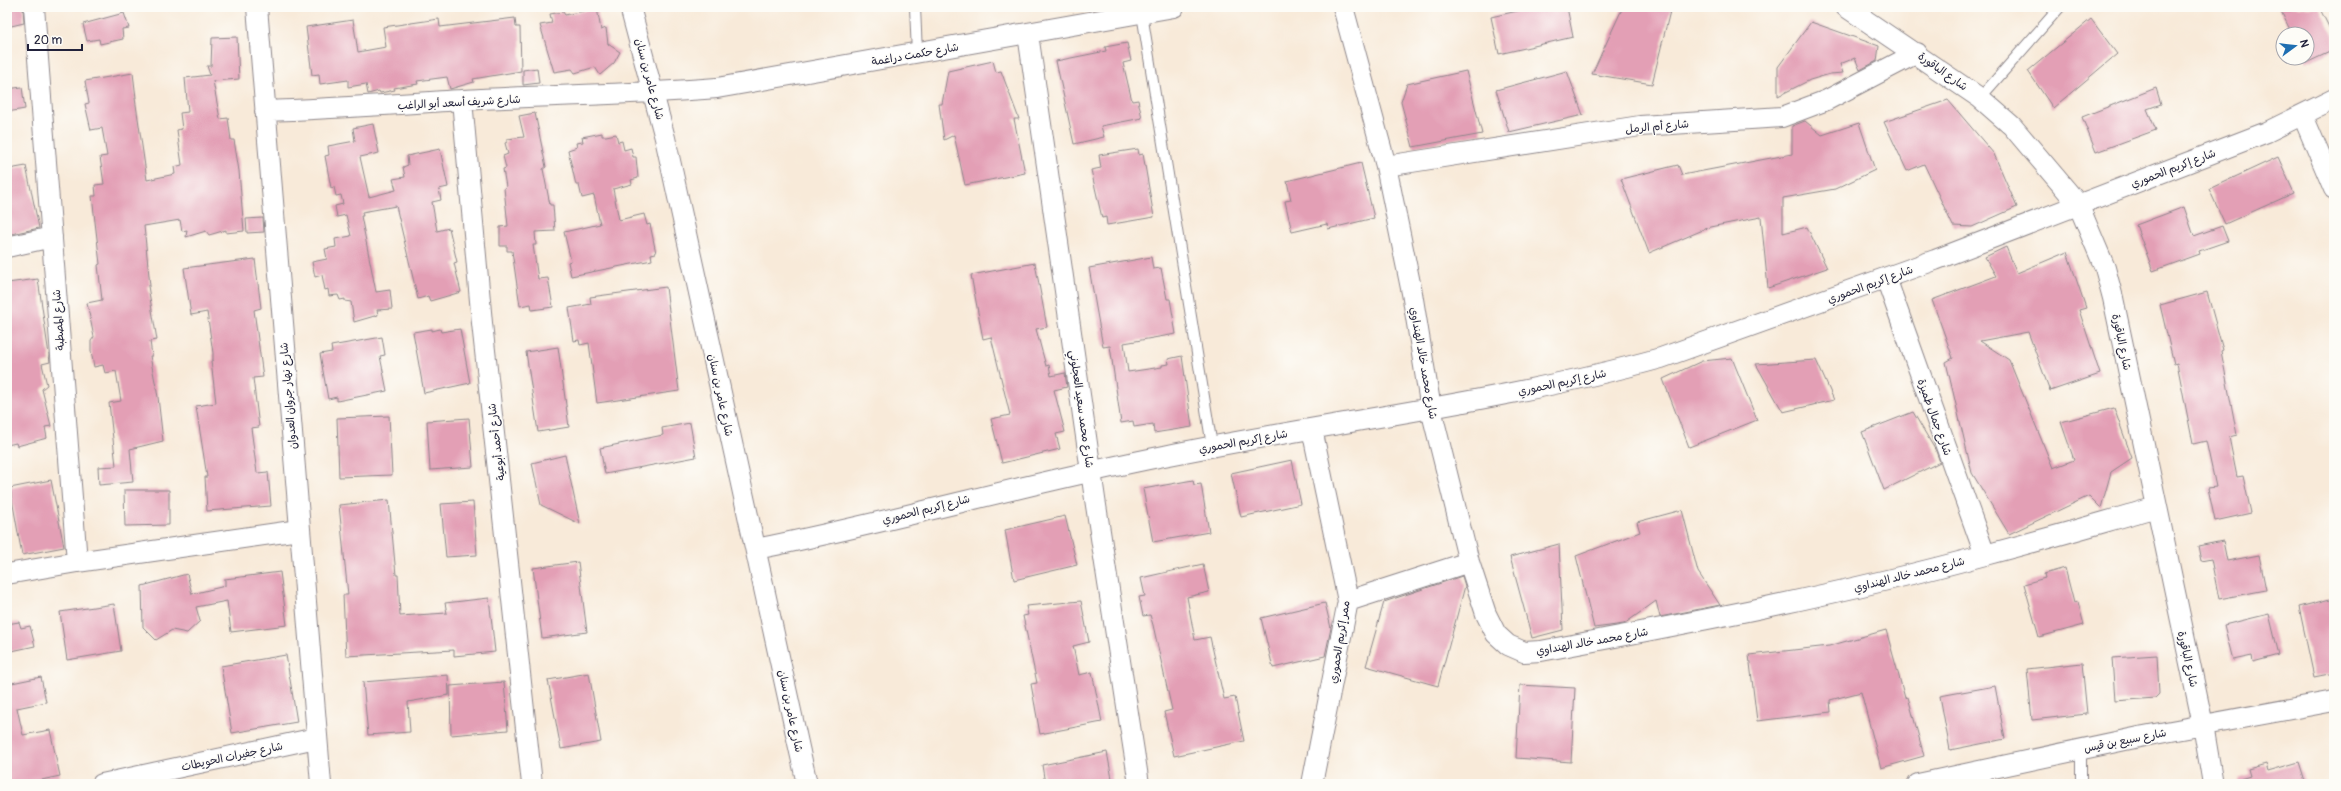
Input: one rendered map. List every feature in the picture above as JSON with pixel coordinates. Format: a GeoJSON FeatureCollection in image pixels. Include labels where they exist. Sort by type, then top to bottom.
{"type":"FeatureCollection","features":[{"type":"Feature","properties":{"kind":"street","name":"شارع المصطبة"},"geometry":{"type":"LineString","coordinates":[[34,7],[77,562]]}},
{"type":"Feature","properties":{"kind":"street","name":"شارع نهار جروان العدوان"},"geometry":{"type":"LineString","coordinates":[[257,7],[316,738],[321,784]]}},
{"type":"Feature","properties":{"kind":"street","name":"شارع عامر بن سنان"},"geometry":{"type":"LineString","coordinates":[[630,7],[654,93],[807,784]]}},
{"type":"Feature","properties":{"kind":"street","name":"شارع حكمت دراغمة"},"geometry":{"type":"LineString","coordinates":[[654,93],[716,88],[1028,34],[1120,12],[1142,14],[1174,7]]}},
{"type":"Feature","properties":{"kind":"street","name":"شارع محمد خالد الهنداوي"},"geometry":{"type":"LineString","coordinates":[[1342,7],[1386,166],[1412,293],[1431,409],[1469,562],[1486,614],[1496,634],[1508,645],[1524,652],[1541,652],[1715,618],[1985,555],[2157,507]]}},
{"type":"Feature","properties":{"kind":"street","name":"شارع الباقورة"},"geometry":{"type":"LineString","coordinates":[[1846,7],[1918,54],[1980,98],[2012,126],[2078,204],[2106,268],[2203,725],[2214,784]]}},
{"type":"Feature","properties":{"kind":"street","name":"شارع محمد سعيد العجلوني"},"geometry":{"type":"LineString","coordinates":[[1028,34],[1091,472],[1139,784]]}},
{"type":"Feature","properties":{"kind":"street","name":"شارع أم الرمل"},"geometry":{"type":"LineString","coordinates":[[1386,166],[1640,126],[1782,117],[1827,100],[1918,54]]}},
{"type":"Feature","properties":{"kind":"street","name":"شارع شريف أسعد أبو الراغب"},"geometry":{"type":"LineString","coordinates":[[265,111],[356,108],[462,100],[654,93]]}},
{"type":"Feature","properties":{"kind":"street","name":"شارع أحمد أبوعية"},"geometry":{"type":"LineString","coordinates":[[462,100],[482,323],[532,784]]}},
{"type":"Feature","properties":{"kind":"street","name":"شارع إكريم الحموري"},"geometry":{"type":"LineString","coordinates":[[756,549],[1091,472],[1212,446],[1431,409],[1618,370],[1661,358],[1886,278],[2267,132],[2334,100]]}},
{"type":"Feature","properties":{"kind":"street"},"geometry":{"type":"LineString","coordinates":[[2303,116],[2334,189]]}},
{"type":"Feature","properties":{"kind":"street"},"geometry":{"type":"LineString","coordinates":[[7,247],[52,237]]}},
{"type":"Feature","properties":{"kind":"street","name":"شارع جمال طميزة"},"geometry":{"type":"LineString","coordinates":[[1886,278],[1985,555]]}},
{"type":"Feature","properties":{"kind":"street","name":"ممر إكريم الحموري"},"geometry":{"type":"LineString","coordinates":[[1312,429],[1348,601],[1312,784]]}},
{"type":"Feature","properties":{"kind":"street"},"geometry":{"type":"LineString","coordinates":[[7,574],[77,562],[299,530]]}},
{"type":"Feature","properties":{"kind":"street"},"geometry":{"type":"LineString","coordinates":[[1348,601],[1469,562]]}},
{"type":"Feature","properties":{"kind":"street","name":"شارع سبيع بن قيس"},"geometry":{"type":"LineString","coordinates":[[1918,784],[2081,749],[2334,701]]}},
{"type":"Feature","properties":{"kind":"street","name":"شارع جفيرات الحويطات"},"geometry":{"type":"LineString","coordinates":[[102,784],[141,780],[316,738]]}},
{"type":"Feature","properties":{"kind":"lane"},"geometry":{"type":"LineString","coordinates":[[915,7],[917,54]]}},
{"type":"Feature","properties":{"kind":"lane"},"geometry":{"type":"LineString","coordinates":[[1980,98],[2060,7]]}},
{"type":"Feature","properties":{"kind":"lane"},"geometry":{"type":"LineString","coordinates":[[1142,14],[1212,446]]}},
{"type":"Feature","properties":{"kind":"lane"},"geometry":{"type":"LineString","coordinates":[[2081,749],[2081,784]]}},
{"type":"Feature","properties":{"kind":"building"},"geometry":{"type":"Polygon","coordinates":[[[7,7],[23,7],[24,23],[7,27],[7,7]]]}},
{"type":"Feature","properties":{"kind":"building"},"geometry":{"type":"Polygon","coordinates":[[[1535,7],[1567,7],[1573,37],[1499,54],[1491,17],[1535,7]]]}},
{"type":"Feature","properties":{"kind":"building"},"geometry":{"type":"Polygon","coordinates":[[[1623,7],[1671,7],[1652,84],[1592,74],[1623,7]]]}},
{"type":"Feature","properties":{"kind":"building"},"geometry":{"type":"Polygon","coordinates":[[[2279,7],[2319,7],[2334,37],[2334,50],[2315,59],[2315,26],[2288,26],[2279,7]]]}},
{"type":"Feature","properties":{"kind":"building"},"geometry":{"type":"Polygon","coordinates":[[[597,8],[601,30],[606,28],[608,44],[620,52],[614,63],[600,75],[595,67],[575,73],[572,69],[554,72],[540,25],[552,23],[550,14],[563,12],[565,15],[597,8]]]}},
{"type":"Feature","properties":{"kind":"building"},"geometry":{"type":"Polygon","coordinates":[[[124,13],[129,28],[122,29],[123,39],[100,44],[99,39],[87,41],[83,24],[124,13]]]}},
{"type":"Feature","properties":{"kind":"building"},"geometry":{"type":"Polygon","coordinates":[[[515,18],[516,27],[520,27],[521,71],[473,79],[474,82],[450,89],[447,77],[417,81],[418,84],[394,88],[395,90],[380,93],[379,91],[368,94],[366,84],[348,87],[348,80],[320,84],[319,74],[312,75],[306,27],[353,20],[358,52],[386,47],[383,27],[439,19],[440,27],[515,18]]]}},
{"type":"Feature","properties":{"kind":"building"},"geometry":{"type":"Polygon","coordinates":[[[2091,19],[2117,54],[2053,108],[2028,71],[2091,19]]]}},
{"type":"Feature","properties":{"kind":"building"},"geometry":{"type":"Polygon","coordinates":[[[1811,22],[1879,46],[1877,61],[1860,70],[1855,58],[1840,64],[1843,73],[1830,74],[1810,80],[1778,96],[1778,67],[1811,22]]]}},
{"type":"Feature","properties":{"kind":"building"},"geometry":{"type":"Polygon","coordinates":[[[237,37],[239,79],[213,81],[220,119],[228,118],[231,140],[234,140],[239,171],[244,231],[226,233],[226,230],[209,235],[206,231],[186,237],[187,230],[182,231],[180,220],[144,226],[150,286],[148,286],[157,340],[150,341],[152,356],[150,356],[158,397],[163,441],[130,449],[133,482],[99,485],[98,467],[116,466],[109,403],[121,401],[116,371],[105,373],[103,365],[94,367],[91,351],[91,341],[94,337],[87,303],[102,300],[98,265],[100,264],[92,196],[96,196],[95,185],[104,184],[100,157],[107,156],[102,128],[91,130],[85,104],[89,103],[85,81],[133,73],[135,98],[147,180],[175,174],[174,167],[182,165],[177,130],[182,129],[180,113],[188,112],[185,78],[210,75],[207,66],[211,66],[212,38],[237,37]]]}},
{"type":"Feature","properties":{"kind":"building"},"geometry":{"type":"Polygon","coordinates":[[[1127,43],[1131,61],[1123,63],[1132,101],[1138,100],[1142,118],[1101,126],[1104,137],[1074,144],[1056,61],[1106,51],[1105,47],[1127,43]]]}},
{"type":"Feature","properties":{"kind":"building"},"geometry":{"type":"Polygon","coordinates":[[[993,61],[996,72],[1001,71],[1019,119],[1014,119],[1025,173],[965,185],[954,135],[944,140],[939,104],[942,104],[948,71],[993,61]]]}},
{"type":"Feature","properties":{"kind":"building"},"geometry":{"type":"Polygon","coordinates":[[[537,68],[539,83],[523,85],[523,70],[537,68]]]}},
{"type":"Feature","properties":{"kind":"building"},"geometry":{"type":"Polygon","coordinates":[[[1466,71],[1482,134],[1413,147],[1401,102],[1407,84],[1466,71]]]}},
{"type":"Feature","properties":{"kind":"building"},"geometry":{"type":"Polygon","coordinates":[[[1567,71],[1583,115],[1509,132],[1496,90],[1567,71]]]}},
{"type":"Feature","properties":{"kind":"building"},"geometry":{"type":"Polygon","coordinates":[[[22,87],[25,109],[7,112],[7,89],[22,87]]]}},
{"type":"Feature","properties":{"kind":"building"},"geometry":{"type":"Polygon","coordinates":[[[2156,88],[2161,104],[2147,109],[2156,130],[2096,152],[2082,117],[2156,88]]]}},
{"type":"Feature","properties":{"kind":"building"},"geometry":{"type":"Polygon","coordinates":[[[1948,100],[1994,154],[2017,207],[1972,227],[1953,226],[1924,164],[1907,171],[1884,122],[1948,100]]]}},
{"type":"Feature","properties":{"kind":"building"},"geometry":{"type":"Polygon","coordinates":[[[535,113],[546,167],[543,169],[550,205],[553,205],[555,231],[535,232],[536,245],[533,245],[538,279],[548,278],[553,307],[532,310],[531,304],[520,306],[512,251],[507,251],[507,246],[500,246],[500,227],[508,226],[504,188],[506,187],[503,169],[506,168],[503,156],[508,154],[505,143],[507,142],[507,139],[524,137],[519,116],[535,113]]]}},
{"type":"Feature","properties":{"kind":"building"},"geometry":{"type":"Polygon","coordinates":[[[1805,121],[1822,135],[1859,123],[1875,170],[1835,189],[1783,198],[1783,233],[1807,227],[1827,268],[1768,288],[1761,217],[1710,227],[1649,253],[1621,179],[1678,165],[1682,175],[1792,154],[1792,126],[1805,121]]]}},
{"type":"Feature","properties":{"kind":"building"},"geometry":{"type":"Polygon","coordinates":[[[373,124],[379,153],[360,157],[369,197],[396,190],[393,179],[405,177],[403,167],[408,165],[407,156],[440,149],[448,187],[439,189],[441,200],[432,202],[437,231],[449,228],[457,262],[454,263],[461,292],[430,301],[428,296],[418,299],[396,206],[362,212],[363,216],[361,216],[376,292],[390,290],[392,309],[377,310],[378,315],[354,322],[351,302],[345,301],[345,299],[340,300],[338,295],[329,296],[328,289],[325,290],[322,275],[315,277],[312,262],[327,259],[325,249],[336,247],[335,239],[351,236],[346,215],[337,217],[335,206],[343,204],[341,195],[336,196],[334,187],[331,188],[325,156],[329,155],[328,146],[355,141],[353,128],[373,124]]]}},
{"type":"Feature","properties":{"kind":"building"},"geometry":{"type":"Polygon","coordinates":[[[602,133],[602,136],[616,134],[618,142],[622,141],[624,150],[631,148],[633,157],[636,157],[638,178],[631,180],[632,184],[613,189],[619,220],[644,214],[647,225],[650,224],[656,253],[651,254],[652,260],[571,276],[568,262],[571,261],[564,232],[600,224],[594,195],[582,198],[579,185],[576,185],[568,150],[577,147],[576,143],[583,142],[582,137],[602,133]]]}},
{"type":"Feature","properties":{"kind":"building"},"geometry":{"type":"Polygon","coordinates":[[[1138,149],[1139,155],[1143,154],[1154,217],[1107,225],[1106,217],[1102,218],[1091,170],[1101,168],[1099,155],[1138,149]]]}},
{"type":"Feature","properties":{"kind":"building"},"geometry":{"type":"Polygon","coordinates":[[[2278,157],[2294,193],[2225,224],[2209,189],[2278,157]]]}},
{"type":"Feature","properties":{"kind":"building"},"geometry":{"type":"Polygon","coordinates":[[[1361,163],[1374,218],[1328,229],[1327,224],[1292,232],[1285,201],[1291,200],[1287,181],[1361,163]]]}},
{"type":"Feature","properties":{"kind":"building"},"geometry":{"type":"Polygon","coordinates":[[[26,166],[39,228],[7,235],[7,186],[11,185],[9,169],[26,166]]]}},
{"type":"Feature","properties":{"kind":"building"},"geometry":{"type":"Polygon","coordinates":[[[2184,207],[2194,236],[2222,226],[2228,241],[2199,251],[2200,254],[2153,271],[2136,225],[2184,207]]]}},
{"type":"Feature","properties":{"kind":"building"},"geometry":{"type":"Polygon","coordinates":[[[263,218],[264,232],[247,233],[246,219],[263,218]]]}},
{"type":"Feature","properties":{"kind":"building"},"geometry":{"type":"Polygon","coordinates":[[[2006,247],[2017,273],[2067,252],[2086,308],[2079,310],[2100,374],[2050,391],[2028,332],[1980,341],[2009,360],[2053,468],[2074,460],[2061,422],[2114,408],[2132,458],[2111,472],[2101,508],[2089,496],[2009,534],[1972,473],[1946,362],[1953,358],[1932,300],[1996,276],[1985,257],[2006,247]]]}},
{"type":"Feature","properties":{"kind":"building"},"geometry":{"type":"Polygon","coordinates":[[[1151,257],[1153,269],[1161,268],[1167,299],[1170,299],[1176,334],[1124,343],[1128,372],[1162,367],[1162,365],[1169,364],[1168,359],[1182,356],[1192,427],[1154,433],[1153,424],[1134,427],[1133,421],[1121,423],[1110,346],[1103,347],[1089,268],[1151,257]]]}},
{"type":"Feature","properties":{"kind":"building"},"geometry":{"type":"Polygon","coordinates":[[[255,259],[261,308],[254,310],[263,377],[253,378],[259,427],[251,428],[257,473],[268,472],[271,506],[207,511],[205,477],[207,477],[196,406],[216,403],[211,361],[213,360],[213,353],[207,312],[191,315],[184,268],[255,259]]]}},
{"type":"Feature","properties":{"kind":"building"},"geometry":{"type":"Polygon","coordinates":[[[1035,263],[1047,327],[1036,329],[1046,366],[1049,365],[1051,376],[1065,373],[1067,387],[1054,390],[1065,432],[1056,434],[1060,449],[1002,463],[991,419],[1010,415],[991,337],[983,339],[971,275],[1035,263]]]}},
{"type":"Feature","properties":{"kind":"building"},"geometry":{"type":"Polygon","coordinates":[[[38,279],[50,362],[42,364],[47,385],[42,389],[51,426],[45,427],[47,438],[17,446],[16,443],[7,445],[7,283],[38,279]]]}},
{"type":"Feature","properties":{"kind":"building"},"geometry":{"type":"Polygon","coordinates":[[[666,287],[679,391],[597,403],[589,343],[580,345],[579,340],[574,341],[569,308],[591,304],[590,297],[666,287]]]}},
{"type":"Feature","properties":{"kind":"building"},"geometry":{"type":"Polygon","coordinates":[[[2207,292],[2223,350],[2221,351],[2237,435],[2229,437],[2237,477],[2243,476],[2251,513],[2215,521],[2208,488],[2216,487],[2206,441],[2193,444],[2177,363],[2174,364],[2160,305],[2207,292]]]}},
{"type":"Feature","properties":{"kind":"building"},"geometry":{"type":"Polygon","coordinates":[[[432,329],[432,331],[440,329],[441,332],[460,329],[470,383],[424,393],[413,332],[432,329]]]}},
{"type":"Feature","properties":{"kind":"building"},"geometry":{"type":"Polygon","coordinates":[[[382,337],[385,355],[380,356],[387,391],[337,401],[337,397],[328,399],[320,354],[332,352],[331,346],[382,337]]]}},
{"type":"Feature","properties":{"kind":"building"},"geometry":{"type":"Polygon","coordinates":[[[558,347],[569,427],[538,432],[526,352],[558,347]]]}},
{"type":"Feature","properties":{"kind":"building"},"geometry":{"type":"Polygon","coordinates":[[[1732,358],[1757,420],[1689,447],[1663,379],[1702,361],[1732,358]]]}},
{"type":"Feature","properties":{"kind":"building"},"geometry":{"type":"Polygon","coordinates":[[[1816,360],[1834,400],[1783,412],[1756,364],[1816,360]]]}},
{"type":"Feature","properties":{"kind":"building"},"geometry":{"type":"Polygon","coordinates":[[[1913,412],[1936,451],[1940,462],[1884,490],[1862,432],[1913,412]]]}},
{"type":"Feature","properties":{"kind":"building"},"geometry":{"type":"Polygon","coordinates":[[[389,416],[392,475],[339,477],[337,418],[389,416]]]}},
{"type":"Feature","properties":{"kind":"building"},"geometry":{"type":"Polygon","coordinates":[[[469,418],[473,467],[430,470],[427,421],[469,418]]]}},
{"type":"Feature","properties":{"kind":"building"},"geometry":{"type":"Polygon","coordinates":[[[690,423],[696,457],[605,474],[600,448],[663,435],[662,428],[690,423]]]}},
{"type":"Feature","properties":{"kind":"building"},"geometry":{"type":"Polygon","coordinates":[[[565,455],[580,524],[541,505],[532,463],[565,455]]]}},
{"type":"Feature","properties":{"kind":"building"},"geometry":{"type":"Polygon","coordinates":[[[1292,460],[1301,504],[1241,517],[1231,473],[1292,460]]]}},
{"type":"Feature","properties":{"kind":"building"},"geometry":{"type":"Polygon","coordinates":[[[51,480],[64,547],[22,555],[10,488],[51,480]]]}},
{"type":"Feature","properties":{"kind":"building"},"geometry":{"type":"Polygon","coordinates":[[[1193,480],[1194,485],[1201,484],[1209,532],[1153,542],[1143,489],[1193,480]]]}},
{"type":"Feature","properties":{"kind":"building"},"geometry":{"type":"Polygon","coordinates":[[[124,490],[169,490],[169,525],[125,526],[124,490]]]}},
{"type":"Feature","properties":{"kind":"building"},"geometry":{"type":"Polygon","coordinates":[[[389,500],[396,575],[398,575],[400,616],[447,613],[445,603],[489,598],[495,652],[454,656],[454,650],[346,656],[343,595],[348,595],[339,505],[389,500]]]}},
{"type":"Feature","properties":{"kind":"building"},"geometry":{"type":"Polygon","coordinates":[[[473,502],[477,555],[446,557],[441,504],[473,502]]]}},
{"type":"Feature","properties":{"kind":"building"},"geometry":{"type":"Polygon","coordinates":[[[1682,510],[1698,572],[1720,605],[1660,617],[1656,601],[1624,624],[1594,628],[1576,556],[1640,532],[1637,522],[1682,510]]]}},
{"type":"Feature","properties":{"kind":"building"},"geometry":{"type":"Polygon","coordinates":[[[1065,516],[1077,565],[1014,580],[1005,530],[1065,516]]]}},
{"type":"Feature","properties":{"kind":"building"},"geometry":{"type":"Polygon","coordinates":[[[2223,541],[2227,561],[2259,555],[2266,590],[2219,599],[2211,559],[2201,561],[2198,546],[2223,541]]]}},
{"type":"Feature","properties":{"kind":"building"},"geometry":{"type":"Polygon","coordinates":[[[1559,544],[1563,630],[1532,638],[1510,557],[1559,544]]]}},
{"type":"Feature","properties":{"kind":"building"},"geometry":{"type":"Polygon","coordinates":[[[578,562],[587,632],[542,638],[533,568],[578,562]]]}},
{"type":"Feature","properties":{"kind":"building"},"geometry":{"type":"Polygon","coordinates":[[[1203,564],[1209,592],[1187,597],[1195,640],[1210,637],[1224,699],[1235,697],[1244,741],[1174,756],[1164,712],[1172,710],[1150,615],[1143,616],[1139,597],[1145,596],[1141,578],[1203,564]]]}},
{"type":"Feature","properties":{"kind":"building"},"geometry":{"type":"Polygon","coordinates":[[[2065,568],[2074,603],[2078,602],[2084,625],[2039,637],[2024,584],[2045,578],[2044,574],[2065,568]]]}},
{"type":"Feature","properties":{"kind":"building"},"geometry":{"type":"Polygon","coordinates":[[[280,572],[287,625],[231,632],[227,601],[196,607],[200,621],[187,633],[172,630],[156,640],[143,627],[142,586],[187,574],[192,594],[225,586],[225,579],[280,572]]]}},
{"type":"Feature","properties":{"kind":"building"},"geometry":{"type":"Polygon","coordinates":[[[1462,576],[1465,586],[1438,686],[1366,666],[1384,602],[1462,576]]]}},
{"type":"Feature","properties":{"kind":"building"},"geometry":{"type":"Polygon","coordinates":[[[2334,598],[2334,673],[2314,677],[2299,607],[2334,598]]]}},
{"type":"Feature","properties":{"kind":"building"},"geometry":{"type":"Polygon","coordinates":[[[1081,601],[1089,642],[1073,646],[1079,675],[1092,672],[1102,722],[1040,734],[1031,684],[1037,683],[1023,616],[1028,615],[1026,606],[1081,601]]]}},
{"type":"Feature","properties":{"kind":"building"},"geometry":{"type":"Polygon","coordinates":[[[1325,603],[1331,628],[1325,656],[1273,668],[1261,618],[1325,603]]]}},
{"type":"Feature","properties":{"kind":"building"},"geometry":{"type":"Polygon","coordinates":[[[114,604],[121,651],[67,660],[60,612],[114,604]]]}},
{"type":"Feature","properties":{"kind":"building"},"geometry":{"type":"Polygon","coordinates":[[[2269,614],[2279,655],[2253,662],[2252,656],[2233,660],[2224,625],[2269,614]]]}},
{"type":"Feature","properties":{"kind":"building"},"geometry":{"type":"Polygon","coordinates":[[[19,622],[21,628],[30,626],[35,646],[7,652],[7,624],[19,622]]]}},
{"type":"Feature","properties":{"kind":"building"},"geometry":{"type":"Polygon","coordinates":[[[1886,630],[1905,698],[1908,697],[1924,756],[1881,768],[1861,692],[1830,700],[1831,712],[1757,721],[1749,655],[1829,646],[1886,630]]]}},
{"type":"Feature","properties":{"kind":"building"},"geometry":{"type":"Polygon","coordinates":[[[286,655],[297,722],[232,733],[221,666],[286,655]]]}},
{"type":"Feature","properties":{"kind":"building"},"geometry":{"type":"Polygon","coordinates":[[[2157,655],[2159,694],[2155,698],[2115,701],[2112,658],[2157,655]]]}},
{"type":"Feature","properties":{"kind":"building"},"geometry":{"type":"Polygon","coordinates":[[[2082,663],[2087,714],[2032,720],[2027,669],[2082,663]]]}},
{"type":"Feature","properties":{"kind":"building"},"geometry":{"type":"Polygon","coordinates":[[[589,673],[601,742],[561,749],[548,680],[589,673]]]}},
{"type":"Feature","properties":{"kind":"building"},"geometry":{"type":"Polygon","coordinates":[[[448,675],[449,695],[408,702],[410,732],[368,735],[363,682],[448,675]]]}},
{"type":"Feature","properties":{"kind":"building"},"geometry":{"type":"Polygon","coordinates":[[[41,677],[46,702],[17,708],[23,735],[50,730],[60,776],[23,784],[7,784],[7,684],[41,677]]]}},
{"type":"Feature","properties":{"kind":"building"},"geometry":{"type":"Polygon","coordinates":[[[504,682],[508,730],[451,735],[450,686],[504,682]]]}},
{"type":"Feature","properties":{"kind":"building"},"geometry":{"type":"Polygon","coordinates":[[[1520,685],[1575,688],[1571,762],[1516,758],[1520,685]]]}},
{"type":"Feature","properties":{"kind":"building"},"geometry":{"type":"Polygon","coordinates":[[[1995,686],[2005,739],[1950,750],[1940,696],[1995,686]]]}},
{"type":"Feature","properties":{"kind":"building"},"geometry":{"type":"Polygon","coordinates":[[[1107,752],[1113,784],[1045,784],[1042,765],[1107,752]]]}},
{"type":"Feature","properties":{"kind":"building"},"geometry":{"type":"Polygon","coordinates":[[[2299,762],[2306,784],[2237,784],[2237,780],[2250,776],[2248,769],[2266,764],[2268,771],[2299,762]]]}}]}
